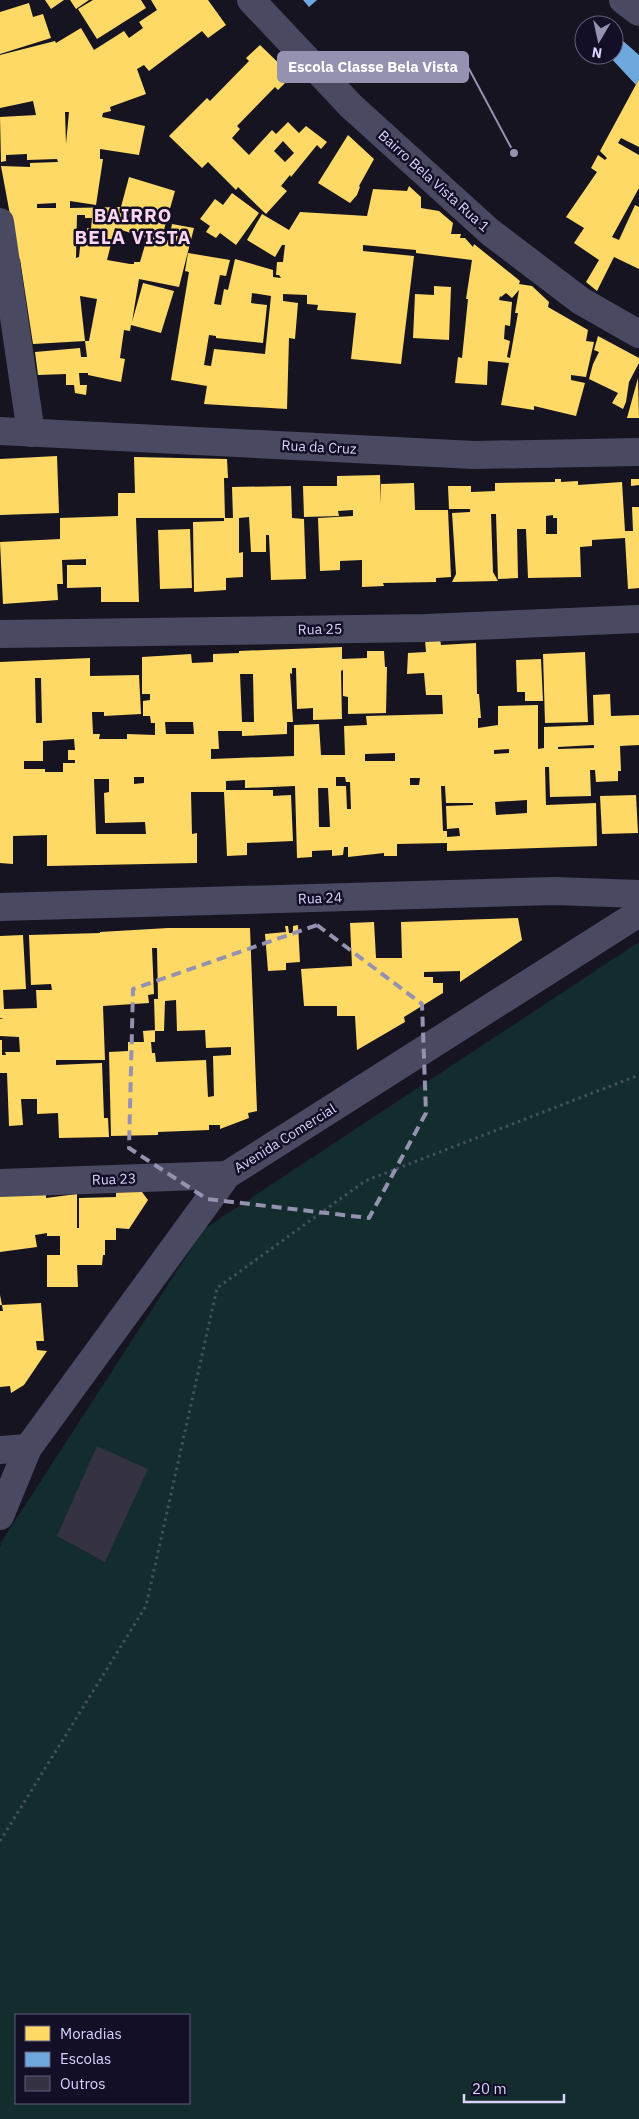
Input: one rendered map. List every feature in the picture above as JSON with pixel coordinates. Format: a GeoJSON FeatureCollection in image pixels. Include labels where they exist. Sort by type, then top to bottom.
{"type":"FeatureCollection","features":[{"type":"Feature","properties":{"kind":"street","name":"Bairro Bela Vista Rua 1"},"geometry":{"type":"LineString","coordinates":[[251,0],[351,106],[490,232],[581,301],[639,334]]}},
{"type":"Feature","properties":{"kind":"street"},"geometry":{"type":"LineString","coordinates":[[623,0],[639,12]]}},
{"type":"Feature","properties":{"kind":"street"},"geometry":{"type":"LineString","coordinates":[[0,222],[31,433]]}},
{"type":"Feature","properties":{"kind":"street","name":"Rua da Cruz"},"geometry":{"type":"LineString","coordinates":[[0,431],[474,455],[639,452]]}},
{"type":"Feature","properties":{"kind":"street","name":"Rua 25"},"geometry":{"type":"LineString","coordinates":[[0,634],[426,628],[639,618]]}},
{"type":"Feature","properties":{"kind":"street","name":"Rua 24"},"geometry":{"type":"LineString","coordinates":[[0,907],[556,891],[639,894]]}},
{"type":"Feature","properties":{"kind":"street","name":"Avenida Comercial"},"geometry":{"type":"LineString","coordinates":[[0,1516],[28,1448],[227,1175],[639,913]]}},
{"type":"Feature","properties":{"kind":"street","name":"Rua 23"},"geometry":{"type":"LineString","coordinates":[[0,1183],[227,1175]]}},
{"type":"Feature","properties":{"kind":"street"},"geometry":{"type":"LineString","coordinates":[[0,1450],[28,1448]]}},
{"type":"Feature","properties":{"kind":"path"},"geometry":{"type":"LineString","coordinates":[[0,1841],[146,1606],[217,1288],[365,1181],[639,1075]]}},
{"type":"Feature","properties":{"kind":"highlighted area"},"geometry":{"type":"Polygon","coordinates":[[[317,925],[422,1004],[426,1113],[369,1218],[207,1199],[129,1148],[133,989],[317,925]]]}},
{"type":"Feature","properties":{"kind":"green space"},"geometry":{"type":"Polygon","coordinates":[[[639,942],[639,2119],[0,2119],[0,1547],[2,1541],[204,1229],[639,942]]]}},
{"type":"Feature","properties":{"kind":"building: Moradias"},"geometry":{"type":"Polygon","coordinates":[[[45,0],[64,0],[51,9],[45,0]]]}},
{"type":"Feature","properties":{"kind":"building: Moradias"},"geometry":{"type":"Polygon","coordinates":[[[70,0],[89,0],[76,9],[70,0]]]}},
{"type":"Feature","properties":{"kind":"building: Moradias"},"geometry":{"type":"Polygon","coordinates":[[[93,0],[141,0],[146,8],[97,39],[78,9],[93,0]]]}},
{"type":"Feature","properties":{"kind":"building: Moradias"},"geometry":{"type":"Polygon","coordinates":[[[151,0],[208,0],[226,25],[208,38],[202,31],[149,71],[144,65],[137,69],[146,94],[110,107],[111,111],[103,113],[102,117],[145,126],[139,155],[100,149],[100,159],[103,159],[96,205],[70,201],[70,208],[121,207],[129,177],[175,191],[161,240],[169,240],[172,224],[194,228],[179,287],[139,279],[132,322],[143,283],[174,291],[161,333],[131,325],[130,331],[124,330],[120,358],[125,359],[121,382],[88,375],[88,373],[79,373],[80,385],[87,385],[86,395],[75,393],[74,385],[66,385],[66,374],[38,375],[35,352],[80,348],[81,357],[87,357],[85,341],[33,344],[20,259],[18,258],[1,166],[30,167],[30,163],[58,162],[57,159],[27,160],[27,154],[6,155],[6,161],[1,162],[0,117],[36,115],[33,101],[0,108],[0,55],[55,41],[56,43],[81,28],[94,50],[124,31],[129,38],[143,28],[139,22],[157,10],[151,0]],[[65,112],[66,144],[69,112],[65,112]],[[56,203],[37,204],[37,208],[56,208],[56,203]],[[77,215],[76,258],[79,257],[81,238],[87,238],[87,228],[91,229],[92,218],[85,218],[85,215],[77,215]],[[115,228],[107,260],[130,264],[140,262],[147,238],[115,228]],[[80,296],[85,341],[89,341],[97,299],[80,296]]]}},
{"type":"Feature","properties":{"kind":"building: Moradias"},"geometry":{"type":"Polygon","coordinates":[[[29,3],[33,17],[43,14],[51,38],[0,54],[0,12],[29,3]]]}},
{"type":"Feature","properties":{"kind":"building: Moradias"},"geometry":{"type":"Polygon","coordinates":[[[260,45],[292,76],[278,90],[275,87],[237,126],[240,129],[232,138],[249,155],[272,130],[276,134],[288,122],[299,133],[306,126],[327,142],[321,149],[317,145],[291,177],[290,175],[281,186],[287,191],[266,214],[238,187],[236,190],[208,162],[202,168],[169,136],[207,98],[210,101],[249,61],[246,58],[260,45]],[[283,141],[274,151],[285,162],[294,153],[283,141]]]}},
{"type":"Feature","properties":{"kind":"building: Moradias"},"geometry":{"type":"Polygon","coordinates":[[[639,79],[639,147],[621,138],[618,143],[639,155],[639,188],[612,237],[619,240],[635,205],[639,207],[639,269],[614,257],[597,291],[586,282],[599,260],[574,243],[584,228],[566,217],[597,172],[591,168],[598,155],[605,160],[607,158],[600,151],[639,79]]]}},
{"type":"Feature","properties":{"kind":"building: Moradias"},"geometry":{"type":"Polygon","coordinates":[[[348,135],[374,159],[359,186],[357,195],[350,203],[318,183],[348,135]]]}},
{"type":"Feature","properties":{"kind":"building: Moradias"},"geometry":{"type":"Polygon","coordinates":[[[409,186],[421,197],[421,208],[439,211],[453,223],[451,234],[461,234],[460,238],[465,238],[473,247],[474,244],[520,281],[519,284],[532,286],[549,302],[548,307],[588,330],[586,341],[594,342],[586,377],[571,375],[571,380],[585,383],[576,416],[534,406],[534,410],[501,405],[509,363],[488,361],[487,385],[455,383],[458,357],[462,358],[468,299],[466,299],[472,260],[416,253],[416,250],[363,245],[363,251],[414,256],[401,364],[351,359],[356,313],[317,310],[318,305],[307,304],[307,295],[283,294],[283,301],[298,303],[295,339],[289,338],[287,409],[204,404],[207,386],[171,380],[189,272],[185,271],[188,253],[230,260],[226,276],[220,275],[214,304],[221,305],[224,289],[228,290],[235,259],[273,270],[273,277],[281,278],[279,275],[276,275],[277,262],[283,262],[285,245],[282,245],[275,257],[247,240],[262,214],[289,230],[300,212],[367,216],[373,189],[407,191],[409,186]],[[519,290],[512,298],[506,293],[500,296],[499,300],[512,302],[510,326],[505,325],[504,339],[510,341],[507,357],[510,358],[518,313],[515,313],[519,290]],[[252,293],[251,303],[267,305],[263,343],[216,338],[216,336],[209,335],[204,365],[211,366],[214,349],[265,354],[271,296],[252,293]]]}},
{"type":"Feature","properties":{"kind":"building: Moradias"},"geometry":{"type":"Polygon","coordinates":[[[232,193],[259,213],[236,245],[220,233],[216,238],[206,232],[210,226],[200,219],[215,199],[223,205],[232,193]]]}},
{"type":"Feature","properties":{"kind":"building: Moradias"},"geometry":{"type":"Polygon","coordinates":[[[434,286],[451,287],[449,340],[413,338],[415,294],[434,295],[434,286]]]}},
{"type":"Feature","properties":{"kind":"building: Moradias"},"geometry":{"type":"Polygon","coordinates":[[[598,336],[639,358],[639,363],[629,382],[623,409],[612,403],[618,393],[589,379],[599,352],[594,350],[598,336]]]}},
{"type":"Feature","properties":{"kind":"building: Moradias"},"geometry":{"type":"Polygon","coordinates":[[[638,378],[639,418],[627,418],[638,378]]]}},
{"type":"Feature","properties":{"kind":"building: Moradias"},"geometry":{"type":"Polygon","coordinates":[[[57,456],[59,513],[0,515],[0,459],[57,456]]]}},
{"type":"Feature","properties":{"kind":"building: Moradias"},"geometry":{"type":"Polygon","coordinates":[[[134,457],[227,459],[228,478],[224,478],[225,518],[136,518],[139,602],[101,602],[101,587],[67,588],[67,565],[86,565],[86,559],[62,560],[63,584],[57,584],[58,600],[3,604],[0,542],[60,539],[60,518],[118,516],[118,493],[135,493],[134,457]]]}},
{"type":"Feature","properties":{"kind":"building: Moradias"},"geometry":{"type":"Polygon","coordinates":[[[380,475],[381,505],[381,484],[414,483],[415,510],[448,510],[451,577],[436,578],[436,582],[383,583],[384,586],[362,587],[362,560],[340,561],[340,570],[320,571],[318,518],[353,516],[353,510],[338,511],[339,516],[304,517],[303,486],[337,486],[337,476],[380,475]]]}},
{"type":"Feature","properties":{"kind":"building: Moradias"},"geometry":{"type":"Polygon","coordinates":[[[555,479],[561,479],[561,482],[578,481],[578,485],[622,482],[625,531],[633,531],[632,507],[639,507],[639,588],[628,589],[625,538],[592,540],[592,546],[580,547],[581,577],[528,578],[526,529],[517,529],[518,578],[498,579],[496,514],[491,514],[493,572],[498,581],[452,582],[456,574],[452,513],[470,512],[470,509],[449,509],[448,486],[471,486],[471,492],[495,491],[495,483],[555,482],[555,479]],[[553,515],[546,516],[546,534],[557,534],[557,518],[553,518],[553,515]]]}},
{"type":"Feature","properties":{"kind":"building: Moradias"},"geometry":{"type":"Polygon","coordinates":[[[631,479],[639,479],[639,485],[631,486],[631,479]]]}},
{"type":"Feature","properties":{"kind":"building: Moradias"},"geometry":{"type":"Polygon","coordinates":[[[291,486],[292,518],[304,519],[306,579],[271,580],[269,535],[266,535],[266,552],[251,552],[249,517],[239,518],[239,553],[243,552],[243,577],[226,578],[226,590],[194,592],[193,522],[224,521],[224,518],[233,518],[232,487],[291,486]]]}},
{"type":"Feature","properties":{"kind":"building: Moradias"},"geometry":{"type":"Polygon","coordinates":[[[190,529],[192,588],[160,589],[158,530],[190,529]]]}},
{"type":"Feature","properties":{"kind":"building: Moradias"},"geometry":{"type":"Polygon","coordinates":[[[440,639],[441,645],[476,643],[477,694],[479,694],[481,718],[478,718],[478,728],[498,725],[498,706],[538,705],[538,749],[544,748],[544,727],[594,725],[593,695],[610,694],[611,716],[639,715],[639,745],[620,746],[621,771],[618,771],[618,781],[596,782],[595,770],[590,770],[591,796],[550,797],[549,767],[545,767],[546,805],[596,803],[597,846],[447,851],[447,843],[397,844],[397,856],[384,856],[384,853],[348,857],[348,847],[344,847],[343,855],[332,856],[332,850],[312,851],[312,857],[297,858],[295,786],[245,788],[245,780],[226,781],[226,790],[273,790],[273,796],[291,795],[293,841],[247,843],[247,855],[227,856],[224,792],[191,792],[192,834],[197,833],[197,863],[47,866],[47,835],[13,836],[13,864],[0,863],[0,662],[90,658],[90,676],[139,675],[141,714],[104,716],[104,712],[92,712],[93,734],[100,734],[99,739],[127,739],[127,734],[155,735],[155,723],[151,723],[150,716],[143,716],[143,701],[150,700],[150,694],[142,694],[142,657],[191,654],[192,663],[213,662],[213,654],[239,653],[239,651],[342,647],[342,659],[367,658],[367,651],[384,651],[385,667],[387,667],[386,713],[348,714],[348,697],[343,696],[343,670],[341,671],[342,719],[313,720],[313,708],[297,709],[296,668],[292,668],[292,674],[290,673],[293,722],[287,722],[287,734],[242,736],[242,731],[218,731],[219,749],[211,749],[211,759],[294,756],[294,725],[319,724],[321,755],[345,755],[344,726],[367,725],[366,716],[443,714],[442,695],[426,695],[424,673],[407,674],[408,653],[426,652],[425,640],[440,639]],[[240,674],[242,722],[254,722],[253,674],[240,674]],[[35,678],[36,723],[42,723],[41,678],[35,678]],[[165,722],[166,734],[194,734],[193,722],[165,722]],[[74,739],[43,741],[43,761],[24,761],[24,769],[45,769],[45,772],[63,772],[63,763],[75,763],[75,760],[68,760],[68,750],[75,750],[74,739]],[[594,745],[558,747],[558,749],[594,748],[594,745]],[[509,749],[494,750],[494,754],[509,753],[509,749]],[[395,753],[365,754],[365,761],[395,761],[395,753]],[[134,777],[134,784],[144,783],[144,777],[134,777]],[[336,777],[336,786],[346,786],[347,809],[351,809],[350,782],[346,782],[345,777],[336,777]],[[410,778],[410,785],[419,785],[420,778],[410,778]],[[94,779],[96,834],[146,834],[145,822],[105,823],[104,793],[109,792],[109,779],[94,779]],[[441,786],[443,831],[447,831],[447,837],[460,836],[459,828],[447,829],[446,806],[473,805],[473,803],[446,803],[445,786],[441,786]],[[318,788],[319,827],[330,827],[328,788],[318,788]],[[527,800],[495,802],[496,815],[527,813],[527,800]]]}},
{"type":"Feature","properties":{"kind":"building: Moradias"},"geometry":{"type":"Polygon","coordinates":[[[585,652],[588,722],[545,723],[543,654],[585,652]]]}},
{"type":"Feature","properties":{"kind":"building: Moradias"},"geometry":{"type":"Polygon","coordinates":[[[541,659],[543,701],[525,701],[525,692],[517,692],[516,660],[541,659]]]}},
{"type":"Feature","properties":{"kind":"building: Moradias"},"geometry":{"type":"Polygon","coordinates":[[[636,795],[638,833],[602,834],[600,796],[636,795]]]}},
{"type":"Feature","properties":{"kind":"building: Moradias"},"geometry":{"type":"Polygon","coordinates":[[[518,918],[522,940],[460,982],[460,971],[424,972],[424,977],[433,977],[433,983],[443,983],[443,993],[404,1017],[405,1022],[357,1050],[355,1016],[337,1016],[337,1006],[304,1006],[301,969],[352,966],[350,923],[374,922],[376,958],[402,958],[401,922],[518,918]]]}},
{"type":"Feature","properties":{"kind":"building: Moradias"},"geometry":{"type":"Polygon","coordinates":[[[298,925],[300,962],[286,963],[286,970],[268,971],[265,934],[286,932],[285,926],[288,926],[289,933],[293,933],[293,926],[298,925]]]}},
{"type":"Feature","properties":{"kind":"building: Moradias"},"geometry":{"type":"Polygon","coordinates":[[[168,928],[250,928],[257,1111],[248,1113],[249,1118],[220,1129],[220,1125],[209,1125],[209,1130],[158,1132],[158,1135],[111,1136],[109,1052],[128,1051],[128,1042],[144,1042],[143,1031],[155,1030],[154,999],[158,999],[157,948],[152,948],[154,994],[148,995],[149,1003],[103,1006],[105,1060],[56,1060],[56,1065],[102,1063],[104,1118],[108,1118],[109,1137],[59,1138],[58,1113],[37,1114],[37,1099],[21,1099],[23,1125],[9,1126],[7,1073],[0,1073],[0,1040],[2,1040],[2,1055],[6,1055],[5,1052],[20,1052],[19,1037],[0,1036],[0,1019],[4,1019],[0,1018],[0,936],[23,935],[26,989],[3,990],[4,1009],[37,1008],[36,990],[52,990],[51,984],[31,985],[29,935],[100,933],[168,928]],[[176,1000],[165,1001],[164,1031],[155,1031],[155,1042],[151,1042],[152,1053],[155,1053],[156,1062],[206,1060],[208,1097],[214,1096],[213,1056],[231,1055],[231,1047],[206,1048],[205,1030],[177,1031],[176,1000]]]}},
{"type":"Feature","properties":{"kind":"building: Moradias"},"geometry":{"type":"Polygon","coordinates":[[[46,1188],[46,1198],[77,1194],[77,1228],[79,1228],[79,1198],[116,1197],[116,1188],[139,1188],[148,1200],[129,1229],[116,1228],[116,1240],[105,1240],[105,1255],[103,1255],[102,1265],[77,1265],[78,1287],[47,1287],[47,1255],[60,1255],[60,1236],[47,1236],[47,1233],[35,1235],[37,1247],[0,1252],[0,1193],[46,1188]]]}},
{"type":"Feature","properties":{"kind":"building: Moradias"},"geometry":{"type":"Polygon","coordinates":[[[41,1303],[44,1341],[36,1341],[37,1350],[47,1351],[24,1385],[11,1393],[10,1386],[0,1387],[0,1311],[3,1311],[2,1305],[41,1303]]]}},
{"type":"Feature","properties":{"kind":"building: Escolas"},"geometry":{"type":"Polygon","coordinates":[[[303,0],[317,0],[309,7],[303,0]]]}},
{"type":"Feature","properties":{"kind":"building: Escolas"},"geometry":{"type":"Polygon","coordinates":[[[624,42],[639,55],[639,79],[636,85],[617,65],[624,65],[624,42]]]}},
{"type":"Feature","properties":{"kind":"building: Outros"},"geometry":{"type":"Polygon","coordinates":[[[97,1446],[148,1469],[105,1562],[57,1536],[97,1446]]]}},
{"type":"Feature","properties":{"kind":"place","name":"Escola Classe Bela Vista"},"geometry":{"type":"Point","coordinates":[514,153]}},
{"type":"Feature","properties":{"kind":"district","name":"BAIRRO BELA VISTA"},"geometry":{"type":"Point","coordinates":[133,226]}}]}
